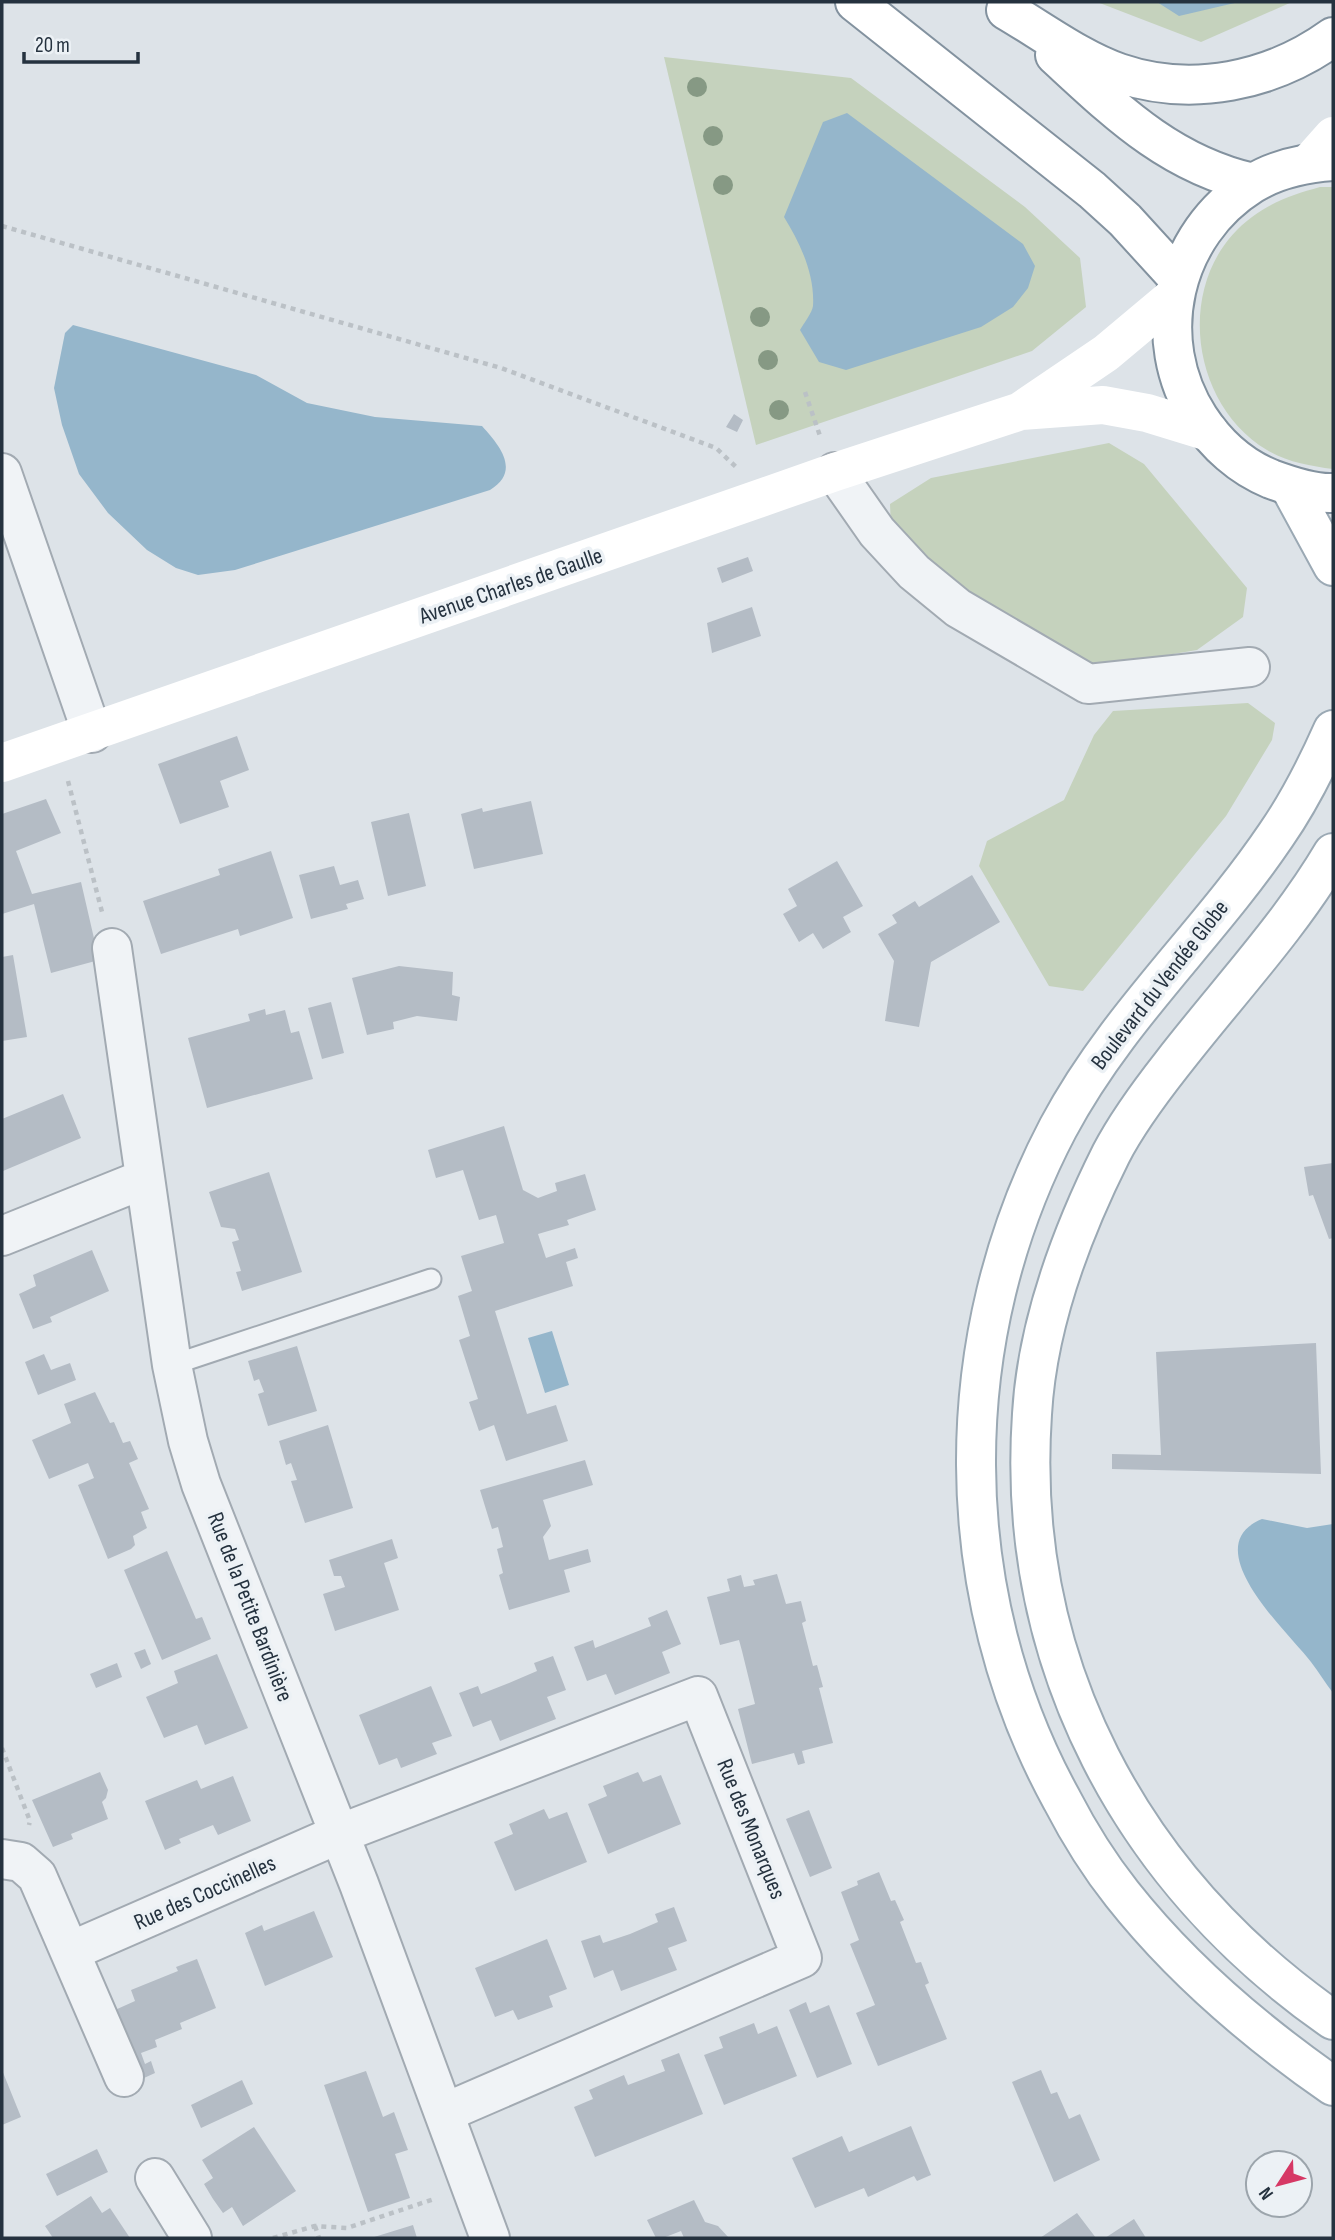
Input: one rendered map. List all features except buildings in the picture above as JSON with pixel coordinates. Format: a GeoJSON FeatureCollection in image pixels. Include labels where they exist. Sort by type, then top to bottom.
{"type":"FeatureCollection","features":[{"type":"Feature","properties":{"kind":"main road"},"geometry":{"type":"LineString","coordinates":[[855,2],[1125,219],[1176,287]]}},
{"type":"Feature","properties":{"kind":"main road"},"geometry":{"type":"LineString","coordinates":[[1001,6],[1106,102],[1162,144],[1205,169],[1253,183]]}},
{"type":"Feature","properties":{"kind":"main road"},"geometry":{"type":"LineString","coordinates":[[1001,6],[1087,57],[1117,72],[1154,83],[1189,86],[1226,82],[1269,71],[1311,52],[1333,37]]}},
{"type":"Feature","properties":{"kind":"main road"},"geometry":{"type":"LineString","coordinates":[[1325,153],[1253,183],[1228,201],[1206,224],[1190,250],[1176,287],[1171,332],[1176,368],[1189,402],[1209,432],[1232,456],[1259,474],[1290,486],[1333,493]]}},
{"type":"Feature","properties":{"kind":"main road"},"geometry":{"type":"LineString","coordinates":[[1021,411],[1106,354],[1176,287]]}},
{"type":"Feature","properties":{"kind":"main road"},"geometry":{"type":"LineString","coordinates":[[1021,411],[1103,405],[1147,413],[1209,432]]}},
{"type":"Feature","properties":{"kind":"main road","name":"Avenue Charles de Gaulle"},"geometry":{"type":"LineString","coordinates":[[2,763],[835,472],[1021,411]]}},
{"type":"Feature","properties":{"kind":"main road"},"geometry":{"type":"LineString","coordinates":[[1290,486],[1333,566]]}},
{"type":"Feature","properties":{"kind":"main road","name":"Boulevard du Vendée Globe"},"geometry":{"type":"LineString","coordinates":[[1333,730],[1314,772],[1277,834],[1234,891],[1140,1003],[1097,1063],[1059,1127],[1027,1192],[1003,1262],[985,1337],[976,1410],[976,1485],[982,1556],[994,1627],[1014,1697],[1042,1765],[1078,1830],[1120,1892],[1170,1951],[1225,2004],[1284,2052],[1333,2085]]}},
{"type":"Feature","properties":{"kind":"main road"},"geometry":{"type":"LineString","coordinates":[[1333,853],[1283,926],[1152,1090],[1112,1151],[1084,1212],[1062,1272],[1041,1348],[1031,1413],[1031,1481],[1036,1547],[1047,1614],[1065,1679],[1091,1741],[1123,1802],[1163,1860],[1208,1913],[1259,1962],[1333,2020]]}},
{"type":"Feature","properties":{"kind":"street"},"geometry":{"type":"LineString","coordinates":[[835,472],[877,532],[923,579],[958,608],[1088,684],[1250,667]]}},
{"type":"Feature","properties":{"kind":"street"},"geometry":{"type":"LineString","coordinates":[[2,473],[75,738]]}},
{"type":"Feature","properties":{"kind":"street","name":"Rue de la Petite Bardinière"},"geometry":{"type":"LineString","coordinates":[[112,948],[172,1365],[188,1441],[201,1484],[339,1834],[490,2238]]}},
{"type":"Feature","properties":{"kind":"street"},"geometry":{"type":"LineString","coordinates":[[2,1236],[144,1179]]}},
{"type":"Feature","properties":{"kind":"street","name":"Rue des Monarques"},"geometry":{"type":"LineString","coordinates":[[339,1834],[698,1696],[802,1958],[444,2113]]}},
{"type":"Feature","properties":{"kind":"street","name":"Rue des Coccinelles"},"geometry":{"type":"LineString","coordinates":[[71,1951],[339,1834]]}},
{"type":"Feature","properties":{"kind":"street"},"geometry":{"type":"LineString","coordinates":[[11,1861],[37,1876],[124,2077]]}},
{"type":"Feature","properties":{"kind":"street"},"geometry":{"type":"LineString","coordinates":[[155,2178],[192,2238]]}},
{"type":"Feature","properties":{"kind":"lane"},"geometry":{"type":"LineString","coordinates":[[172,1365],[431,1279]]}},
{"type":"Feature","properties":{"kind":"path"},"geometry":{"type":"LineString","coordinates":[[2,226],[501,368],[716,448],[768,496]]}},
{"type":"Feature","properties":{"kind":"path"},"geometry":{"type":"LineString","coordinates":[[805,392],[815,425],[835,472]]}},
{"type":"Feature","properties":{"kind":"path"},"geometry":{"type":"LineString","coordinates":[[75,738],[112,948]]}},
{"type":"Feature","properties":{"kind":"path"},"geometry":{"type":"LineString","coordinates":[[2,1748],[30,1821],[11,1861]]}},
{"type":"Feature","properties":{"kind":"path"},"geometry":{"type":"LineString","coordinates":[[273,2238],[315,2226],[347,2228],[471,2186]]}},
{"type":"Feature","properties":{"kind":"path"},"geometry":{"type":"LineString","coordinates":[[315,2226],[319,2238]]}},
{"type":"Feature","properties":{"kind":"green space"},"geometry":{"type":"Polygon","coordinates":[[[1097,2],[1292,2],[1201,42],[1097,2]]]}},
{"type":"Feature","properties":{"kind":"green space"},"geometry":{"type":"Polygon","coordinates":[[[664,57],[851,78],[1025,207],[1080,258],[1086,307],[1032,351],[756,445],[664,57]]]}},
{"type":"Feature","properties":{"kind":"green space"},"geometry":{"type":"Polygon","coordinates":[[[1320,187],[1333,187],[1333,469],[1283,458],[1267,450],[1240,429],[1220,401],[1207,370],[1200,337],[1201,303],[1210,271],[1227,241],[1252,217],[1268,207],[1293,195],[1320,187]]]}},
{"type":"Feature","properties":{"kind":"green space"},"geometry":{"type":"Polygon","coordinates":[[[1109,443],[1144,464],[1247,588],[1243,617],[1197,650],[1090,668],[981,603],[891,528],[890,504],[931,478],[1109,443]]]}},
{"type":"Feature","properties":{"kind":"green space"},"geometry":{"type":"Polygon","coordinates":[[[1248,703],[1275,723],[1272,740],[1226,816],[1083,991],[1049,986],[979,866],[987,841],[1064,800],[1094,735],[1113,711],[1248,703]]]}},
{"type":"Feature","properties":{"kind":"water"},"geometry":{"type":"Polygon","coordinates":[[[1157,2],[1239,2],[1179,16],[1157,2]]]}},
{"type":"Feature","properties":{"kind":"water"},"geometry":{"type":"Polygon","coordinates":[[[847,113],[1023,244],[1035,266],[1028,288],[1013,307],[981,327],[846,370],[819,362],[800,330],[813,306],[812,282],[801,248],[784,217],[823,122],[847,113]]]}},
{"type":"Feature","properties":{"kind":"water"},"geometry":{"type":"Polygon","coordinates":[[[73,325],[256,375],[307,403],[375,417],[482,426],[501,450],[506,467],[504,475],[490,490],[235,570],[198,575],[176,568],[147,550],[108,513],[79,474],[62,425],[54,388],[65,333],[73,325]]]}},
{"type":"Feature","properties":{"kind":"water"},"geometry":{"type":"Polygon","coordinates":[[[552,1331],[569,1385],[545,1393],[528,1338],[552,1331]]]}},
{"type":"Feature","properties":{"kind":"water"},"geometry":{"type":"Polygon","coordinates":[[[1262,1519],[1307,1528],[1333,1524],[1333,1693],[1268,1611],[1242,1569],[1238,1549],[1244,1532],[1262,1519]]]}}]}
